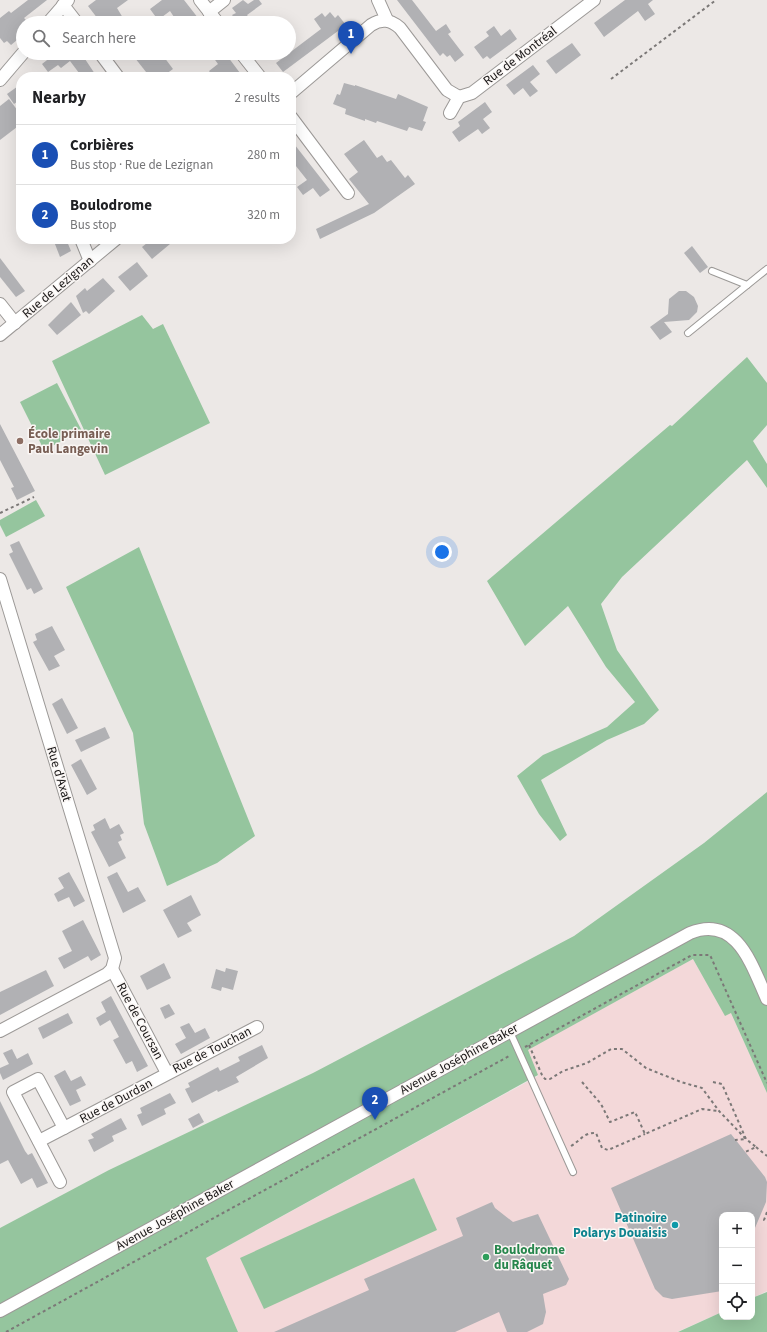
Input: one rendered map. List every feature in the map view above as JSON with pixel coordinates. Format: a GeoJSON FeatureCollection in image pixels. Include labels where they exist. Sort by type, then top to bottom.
{"type":"FeatureCollection","features":[{"type":"Feature","properties":{"kind":"street"},"geometry":{"type":"LineString","coordinates":[[200,0],[212,16]]}},
{"type":"Feature","properties":{"kind":"street"},"geometry":{"type":"LineString","coordinates":[[209,12],[224,0]]}},
{"type":"Feature","properties":{"kind":"street"},"geometry":{"type":"LineString","coordinates":[[378,0],[387,20]]}},
{"type":"Feature","properties":{"kind":"street","name":"Rue de Montréal"},"geometry":{"type":"LineString","coordinates":[[459,97],[472,93],[594,0]]}},
{"type":"Feature","properties":{"kind":"street"},"geometry":{"type":"LineString","coordinates":[[54,16],[66,3],[73,16]]}},
{"type":"Feature","properties":{"kind":"street"},"geometry":{"type":"LineString","coordinates":[[296,89],[371,25],[381,20],[387,20],[400,28],[447,90],[451,94],[459,97],[450,113]]}},
{"type":"Feature","properties":{"kind":"street"},"geometry":{"type":"LineString","coordinates":[[1,78],[17,60]]}},
{"type":"Feature","properties":{"kind":"street"},"geometry":{"type":"LineString","coordinates":[[105,60],[114,72]]}},
{"type":"Feature","properties":{"kind":"street"},"geometry":{"type":"LineString","coordinates":[[247,60],[256,72]]}},
{"type":"Feature","properties":{"kind":"street"},"geometry":{"type":"LineString","coordinates":[[296,124],[348,193]]}},
{"type":"Feature","properties":{"kind":"street"},"geometry":{"type":"LineString","coordinates":[[83,244],[90,261]]}},
{"type":"Feature","properties":{"kind":"street","name":"Rue de Lezignan"},"geometry":{"type":"LineString","coordinates":[[0,335],[110,244]]}},
{"type":"Feature","properties":{"kind":"street"},"geometry":{"type":"LineString","coordinates":[[0,304],[15,323]]}},
{"type":"Feature","properties":{"kind":"street","name":"Rue d'Axat"},"geometry":{"type":"LineString","coordinates":[[0,579],[114,953],[115,958],[112,969]]}},
{"type":"Feature","properties":{"kind":"street","name":"Avenue Joséphine Baker"},"geometry":{"type":"LineString","coordinates":[[0,1311],[690,932],[700,929],[725,933],[740,944],[747,953],[767,999]]}},
{"type":"Feature","properties":{"kind":"street"},"geometry":{"type":"LineString","coordinates":[[0,1031],[101,977],[112,969]]}},
{"type":"Feature","properties":{"kind":"street","name":"Rue de Coursan"},"geometry":{"type":"LineString","coordinates":[[112,969],[168,1073]]}},
{"type":"Feature","properties":{"kind":"street","name":"Rue de Touchan"},"geometry":{"type":"LineString","coordinates":[[168,1073],[258,1027]]}},
{"type":"Feature","properties":{"kind":"street","name":"Rue de Durdan"},"geometry":{"type":"LineString","coordinates":[[39,1141],[168,1073]]}},
{"type":"Feature","properties":{"kind":"street","name":"Rue de Durdan"},"geometry":{"type":"LineString","coordinates":[[60,1182],[13,1092],[38,1079],[64,1128]]}},
{"type":"Feature","properties":{"kind":"lane"},"geometry":{"type":"LineString","coordinates":[[688,332],[767,269]]}},
{"type":"Feature","properties":{"kind":"lane"},"geometry":{"type":"LineString","coordinates":[[712,271],[747,285]]}},
{"type":"Feature","properties":{"kind":"lane"},"geometry":{"type":"LineString","coordinates":[[510,1032],[573,1172]]}},
{"type":"Feature","properties":{"kind":"path"},"geometry":{"type":"LineString","coordinates":[[611,79],[716,0]]}},
{"type":"Feature","properties":{"kind":"path"},"geometry":{"type":"LineString","coordinates":[[0,513],[34,497]]}},
{"type":"Feature","properties":{"kind":"path"},"geometry":{"type":"LineString","coordinates":[[6,1332],[692,955],[710,955],[767,1083]]}},
{"type":"Feature","properties":{"kind":"path"},"geometry":{"type":"LineString","coordinates":[[529,1044],[542,1075],[546,1079],[550,1079],[564,1070],[587,1063],[611,1049],[622,1049],[646,1068],[680,1082],[702,1088],[719,1111],[756,1148],[767,1156]]}},
{"type":"Feature","properties":{"kind":"path"},"geometry":{"type":"LineString","coordinates":[[582,1082],[601,1104],[610,1122],[635,1112],[645,1134]]}},
{"type":"Feature","properties":{"kind":"path"},"geometry":{"type":"LineString","coordinates":[[712,1082],[722,1084],[746,1138]]}},
{"type":"Feature","properties":{"kind":"path"},"geometry":{"type":"LineString","coordinates":[[563,1150],[586,1135],[596,1133],[602,1148],[608,1150],[702,1109],[719,1111]]}},
{"type":"Feature","properties":{"kind":"path"},"geometry":{"type":"LineString","coordinates":[[735,1140],[746,1138]]}},
{"type":"Feature","properties":{"kind":"path"},"geometry":{"type":"LineString","coordinates":[[745,1152],[756,1148]]}},
{"type":"Feature","properties":{"kind":"path"},"geometry":{"type":"LineString","coordinates":[[767,1212],[764,1220],[767,1221]]}},
{"type":"Feature","properties":{"kind":"shaded area"},"geometry":{"type":"Polygon","coordinates":[[[693,959],[725,1015],[731,1013],[767,1093],[767,1291],[755,1297],[755,1212],[719,1212],[719,1313],[677,1332],[238,1332],[206,1258],[538,1076],[527,1050],[693,959]]]}},
{"type":"Feature","properties":{"kind":"green space"},"geometry":{"type":"Polygon","coordinates":[[[142,315],[153,329],[163,324],[210,423],[105,475],[52,361],[142,315]]]}},
{"type":"Feature","properties":{"kind":"green space"},"geometry":{"type":"Polygon","coordinates":[[[747,357],[767,383],[767,425],[753,441],[767,464],[767,488],[747,460],[622,577],[601,604],[617,650],[659,710],[644,724],[607,740],[541,780],[567,835],[560,841],[539,814],[517,776],[543,755],[607,727],[635,702],[606,667],[568,606],[525,646],[487,581],[670,425],[672,426],[747,357]]]}},
{"type":"Feature","properties":{"kind":"green space"},"geometry":{"type":"Polygon","coordinates":[[[57,383],[82,431],[44,450],[20,402],[57,383]]]}},
{"type":"Feature","properties":{"kind":"green space"},"geometry":{"type":"Polygon","coordinates":[[[36,500],[45,516],[6,537],[0,525],[0,520],[36,500]]]}},
{"type":"Feature","properties":{"kind":"green space"},"geometry":{"type":"Polygon","coordinates":[[[139,547],[255,836],[217,863],[167,886],[144,824],[133,733],[66,587],[139,547]]]}},
{"type":"Feature","properties":{"kind":"green space"},"geometry":{"type":"Polygon","coordinates":[[[767,792],[767,1093],[731,1013],[725,1016],[693,959],[528,1050],[538,1075],[206,1258],[238,1332],[0,1332],[0,1228],[109,1170],[313,1073],[574,936],[704,843],[767,792]]]}},
{"type":"Feature","properties":{"kind":"green space"},"geometry":{"type":"Polygon","coordinates":[[[414,1178],[437,1230],[264,1309],[240,1258],[414,1178]]]}},
{"type":"Feature","properties":{"kind":"green space"},"geometry":{"type":"Polygon","coordinates":[[[767,1292],[767,1332],[678,1332],[719,1313],[719,1320],[755,1320],[755,1297],[767,1292]]]}},
{"type":"Feature","properties":{"kind":"building"},"geometry":{"type":"Polygon","coordinates":[[[28,0],[47,0],[27,16],[16,16],[16,41],[11,45],[7,41],[4,43],[0,38],[0,18],[9,11],[11,13],[28,0]]]}},
{"type":"Feature","properties":{"kind":"building"},"geometry":{"type":"Polygon","coordinates":[[[96,0],[128,0],[117,8],[122,16],[96,16],[88,6],[96,0]]]}},
{"type":"Feature","properties":{"kind":"building"},"geometry":{"type":"Polygon","coordinates":[[[162,0],[184,0],[197,16],[173,16],[170,11],[163,16],[155,16],[150,9],[162,0]]]}},
{"type":"Feature","properties":{"kind":"building"},"geometry":{"type":"Polygon","coordinates":[[[243,0],[248,4],[254,0],[259,0],[262,4],[247,15],[248,16],[233,16],[232,15],[236,13],[232,8],[243,0]]]}},
{"type":"Feature","properties":{"kind":"building"},"geometry":{"type":"Polygon","coordinates":[[[397,0],[412,0],[436,31],[446,24],[451,32],[448,34],[464,55],[455,62],[450,55],[447,57],[443,53],[440,56],[397,0]]]}},
{"type":"Feature","properties":{"kind":"building"},"geometry":{"type":"Polygon","coordinates":[[[625,0],[653,0],[648,4],[655,14],[645,21],[638,11],[604,37],[594,23],[625,0]]]}},
{"type":"Feature","properties":{"kind":"building"},"geometry":{"type":"Polygon","coordinates":[[[330,12],[335,18],[338,15],[346,25],[283,72],[276,63],[280,60],[296,60],[296,48],[321,29],[314,19],[322,13],[325,17],[330,12]]]}},
{"type":"Feature","properties":{"kind":"building"},"geometry":{"type":"Polygon","coordinates":[[[494,26],[501,36],[510,29],[517,39],[490,59],[487,56],[483,59],[474,47],[489,36],[486,32],[494,26]]]}},
{"type":"Feature","properties":{"kind":"building"},"geometry":{"type":"Polygon","coordinates":[[[572,43],[581,55],[556,74],[546,61],[572,43]]]}},
{"type":"Feature","properties":{"kind":"building"},"geometry":{"type":"Polygon","coordinates":[[[47,60],[86,60],[94,72],[78,72],[70,61],[61,68],[58,65],[48,72],[42,64],[47,60]]]}},
{"type":"Feature","properties":{"kind":"building"},"geometry":{"type":"Polygon","coordinates":[[[137,60],[166,60],[173,69],[169,72],[146,72],[137,60]]]}},
{"type":"Feature","properties":{"kind":"building"},"geometry":{"type":"Polygon","coordinates":[[[215,60],[230,60],[239,72],[210,72],[218,64],[215,60]]]}},
{"type":"Feature","properties":{"kind":"building"},"geometry":{"type":"Polygon","coordinates":[[[533,65],[540,74],[530,82],[538,91],[530,97],[523,88],[514,95],[506,85],[533,65]]]}},
{"type":"Feature","properties":{"kind":"building"},"geometry":{"type":"Polygon","coordinates":[[[344,83],[355,85],[396,99],[398,94],[428,107],[423,121],[426,122],[422,131],[409,127],[407,131],[377,121],[376,123],[365,119],[365,121],[345,114],[346,109],[333,104],[337,94],[340,95],[344,83]]]}},
{"type":"Feature","properties":{"kind":"building"},"geometry":{"type":"Polygon","coordinates":[[[16,88],[16,103],[14,104],[7,94],[16,88]]]}},
{"type":"Feature","properties":{"kind":"building"},"geometry":{"type":"Polygon","coordinates":[[[9,99],[16,108],[16,128],[0,140],[0,106],[9,99]]]}},
{"type":"Feature","properties":{"kind":"building"},"geometry":{"type":"Polygon","coordinates":[[[485,102],[492,112],[483,119],[490,128],[482,134],[478,129],[459,142],[452,132],[460,126],[458,122],[485,102]]]}},
{"type":"Feature","properties":{"kind":"building"},"geometry":{"type":"Polygon","coordinates":[[[364,140],[377,158],[382,155],[387,162],[391,160],[405,178],[408,175],[415,184],[374,213],[320,239],[316,229],[369,204],[349,179],[358,172],[344,154],[364,140]]]}},
{"type":"Feature","properties":{"kind":"building"},"geometry":{"type":"Polygon","coordinates":[[[296,146],[330,190],[320,197],[313,188],[303,195],[297,187],[307,180],[296,166],[296,146]]]}},
{"type":"Feature","properties":{"kind":"building"},"geometry":{"type":"Polygon","coordinates":[[[55,244],[68,244],[71,251],[60,257],[55,244]]]}},
{"type":"Feature","properties":{"kind":"building"},"geometry":{"type":"Polygon","coordinates":[[[146,244],[170,244],[152,259],[142,247],[146,244]]]}},
{"type":"Feature","properties":{"kind":"building"},"geometry":{"type":"Polygon","coordinates":[[[692,246],[708,267],[700,273],[684,253],[692,246]]]}},
{"type":"Feature","properties":{"kind":"building"},"geometry":{"type":"Polygon","coordinates":[[[0,258],[25,291],[16,297],[0,277],[0,258]]]}},
{"type":"Feature","properties":{"kind":"building"},"geometry":{"type":"Polygon","coordinates":[[[137,262],[148,276],[130,291],[118,277],[137,262]]]}},
{"type":"Feature","properties":{"kind":"building"},"geometry":{"type":"Polygon","coordinates":[[[103,278],[115,291],[89,314],[86,311],[83,313],[76,296],[85,288],[87,291],[103,278]]]}},
{"type":"Feature","properties":{"kind":"building"},"geometry":{"type":"Polygon","coordinates":[[[679,291],[686,291],[694,297],[698,306],[697,312],[689,320],[664,322],[672,332],[660,340],[650,327],[668,314],[669,299],[679,291]]]}},
{"type":"Feature","properties":{"kind":"building"},"geometry":{"type":"Polygon","coordinates":[[[71,302],[81,315],[57,335],[48,325],[71,302]]]}},
{"type":"Feature","properties":{"kind":"building"},"geometry":{"type":"Polygon","coordinates":[[[0,424],[35,491],[17,500],[11,488],[14,487],[0,460],[0,424]]]}},
{"type":"Feature","properties":{"kind":"building"},"geometry":{"type":"Polygon","coordinates":[[[19,541],[43,589],[34,594],[31,588],[27,590],[9,554],[13,552],[10,545],[19,541]]]}},
{"type":"Feature","properties":{"kind":"building"},"geometry":{"type":"Polygon","coordinates":[[[52,626],[65,650],[54,656],[60,666],[49,671],[33,642],[37,640],[35,634],[52,626]]]}},
{"type":"Feature","properties":{"kind":"building"},"geometry":{"type":"Polygon","coordinates":[[[62,698],[78,728],[67,734],[52,704],[62,698]]]}},
{"type":"Feature","properties":{"kind":"building"},"geometry":{"type":"Polygon","coordinates":[[[105,727],[110,738],[81,752],[75,740],[105,727]]]}},
{"type":"Feature","properties":{"kind":"building"},"geometry":{"type":"Polygon","coordinates":[[[81,759],[97,789],[87,795],[71,765],[81,759]]]}},
{"type":"Feature","properties":{"kind":"building"},"geometry":{"type":"Polygon","coordinates":[[[105,818],[110,829],[119,824],[124,833],[120,835],[122,840],[118,842],[126,858],[109,867],[91,832],[95,830],[93,825],[105,818]]]}},
{"type":"Feature","properties":{"kind":"building"},"geometry":{"type":"Polygon","coordinates":[[[69,872],[85,901],[74,907],[69,897],[58,902],[54,894],[64,888],[58,878],[69,872]]]}},
{"type":"Feature","properties":{"kind":"building"},"geometry":{"type":"Polygon","coordinates":[[[117,872],[128,892],[138,887],[146,901],[123,913],[107,877],[117,872]]]}},
{"type":"Feature","properties":{"kind":"building"},"geometry":{"type":"Polygon","coordinates":[[[191,895],[201,915],[187,923],[192,931],[178,938],[163,910],[191,895]]]}},
{"type":"Feature","properties":{"kind":"building"},"geometry":{"type":"Polygon","coordinates":[[[83,920],[101,955],[91,961],[88,956],[64,969],[58,958],[72,951],[62,931],[83,920]]]}},
{"type":"Feature","properties":{"kind":"building"},"geometry":{"type":"Polygon","coordinates":[[[164,963],[171,978],[147,990],[140,976],[164,963]]]}},
{"type":"Feature","properties":{"kind":"building"},"geometry":{"type":"Polygon","coordinates":[[[226,968],[238,971],[233,990],[222,987],[221,991],[211,988],[216,969],[225,972],[226,968]]]}},
{"type":"Feature","properties":{"kind":"building"},"geometry":{"type":"Polygon","coordinates":[[[46,970],[54,986],[0,1015],[0,992],[46,970]]]}},
{"type":"Feature","properties":{"kind":"building"},"geometry":{"type":"Polygon","coordinates":[[[111,996],[148,1066],[137,1072],[132,1061],[126,1064],[113,1040],[119,1037],[110,1020],[100,1026],[96,1018],[106,1012],[101,1002],[111,996]]]}},
{"type":"Feature","properties":{"kind":"building"},"geometry":{"type":"Polygon","coordinates":[[[169,1004],[175,1014],[165,1019],[160,1008],[169,1004]]]}},
{"type":"Feature","properties":{"kind":"building"},"geometry":{"type":"Polygon","coordinates":[[[68,1013],[73,1023],[43,1039],[38,1028],[68,1013]]]}},
{"type":"Feature","properties":{"kind":"building"},"geometry":{"type":"Polygon","coordinates":[[[189,1023],[195,1033],[205,1028],[210,1038],[181,1054],[175,1044],[186,1038],[180,1027],[189,1023]]]}},
{"type":"Feature","properties":{"kind":"building"},"geometry":{"type":"Polygon","coordinates":[[[262,1045],[268,1058],[236,1077],[239,1082],[218,1092],[217,1090],[192,1103],[185,1089],[190,1087],[188,1083],[218,1067],[220,1071],[240,1061],[238,1057],[262,1045]]]}},
{"type":"Feature","properties":{"kind":"building"},"geometry":{"type":"Polygon","coordinates":[[[12,1049],[17,1059],[28,1053],[33,1064],[3,1080],[0,1073],[0,1068],[9,1064],[3,1053],[12,1049]]]}},
{"type":"Feature","properties":{"kind":"building"},"geometry":{"type":"Polygon","coordinates":[[[65,1070],[71,1081],[81,1076],[86,1085],[76,1090],[81,1101],[70,1106],[54,1076],[65,1070]]]}},
{"type":"Feature","properties":{"kind":"building"},"geometry":{"type":"Polygon","coordinates":[[[170,1093],[176,1103],[164,1109],[166,1114],[142,1126],[137,1115],[142,1113],[140,1108],[170,1093]]]}},
{"type":"Feature","properties":{"kind":"building"},"geometry":{"type":"Polygon","coordinates":[[[0,1101],[25,1151],[28,1155],[32,1153],[48,1183],[37,1188],[32,1178],[21,1184],[8,1160],[0,1164],[0,1101]]]}},
{"type":"Feature","properties":{"kind":"building"},"geometry":{"type":"Polygon","coordinates":[[[199,1113],[204,1122],[193,1128],[188,1119],[199,1113]]]}},
{"type":"Feature","properties":{"kind":"building"},"geometry":{"type":"Polygon","coordinates":[[[121,1118],[127,1129],[112,1136],[114,1141],[94,1152],[88,1140],[94,1138],[91,1134],[121,1118]]]}},
{"type":"Feature","properties":{"kind":"building","name":"Patinoire Polarys Douaisis"},"geometry":{"type":"Polygon","coordinates":[[[731,1134],[765,1177],[767,1182],[766,1202],[755,1228],[755,1212],[719,1212],[719,1291],[672,1299],[663,1297],[655,1289],[611,1188],[731,1134]]]}},
{"type":"Feature","properties":{"kind":"building","name":"Boulodrome du Râquet"},"geometry":{"type":"Polygon","coordinates":[[[492,1202],[495,1208],[513,1222],[538,1214],[569,1279],[566,1285],[543,1294],[546,1312],[543,1324],[527,1332],[507,1332],[499,1312],[455,1332],[274,1332],[369,1290],[364,1279],[463,1236],[456,1218],[492,1202]]]}},
{"type":"Feature","properties":{"kind":"place","name":"Corbières"},"geometry":{"type":"Point","coordinates":[351,54]}},
{"type":"Feature","properties":{"kind":"place","name":"École primaire Paul Langevin"},"geometry":{"type":"Point","coordinates":[20,441]}},
{"type":"Feature","properties":{"kind":"place","name":"Boulodrome"},"geometry":{"type":"Point","coordinates":[375,1120]}},
{"type":"Feature","properties":{"kind":"place","name":"Patinoire Polarys Douaisis"},"geometry":{"type":"Point","coordinates":[675,1225]}},
{"type":"Feature","properties":{"kind":"place","name":"Boulodrome du Râquet"},"geometry":{"type":"Point","coordinates":[486,1257]}}]}
